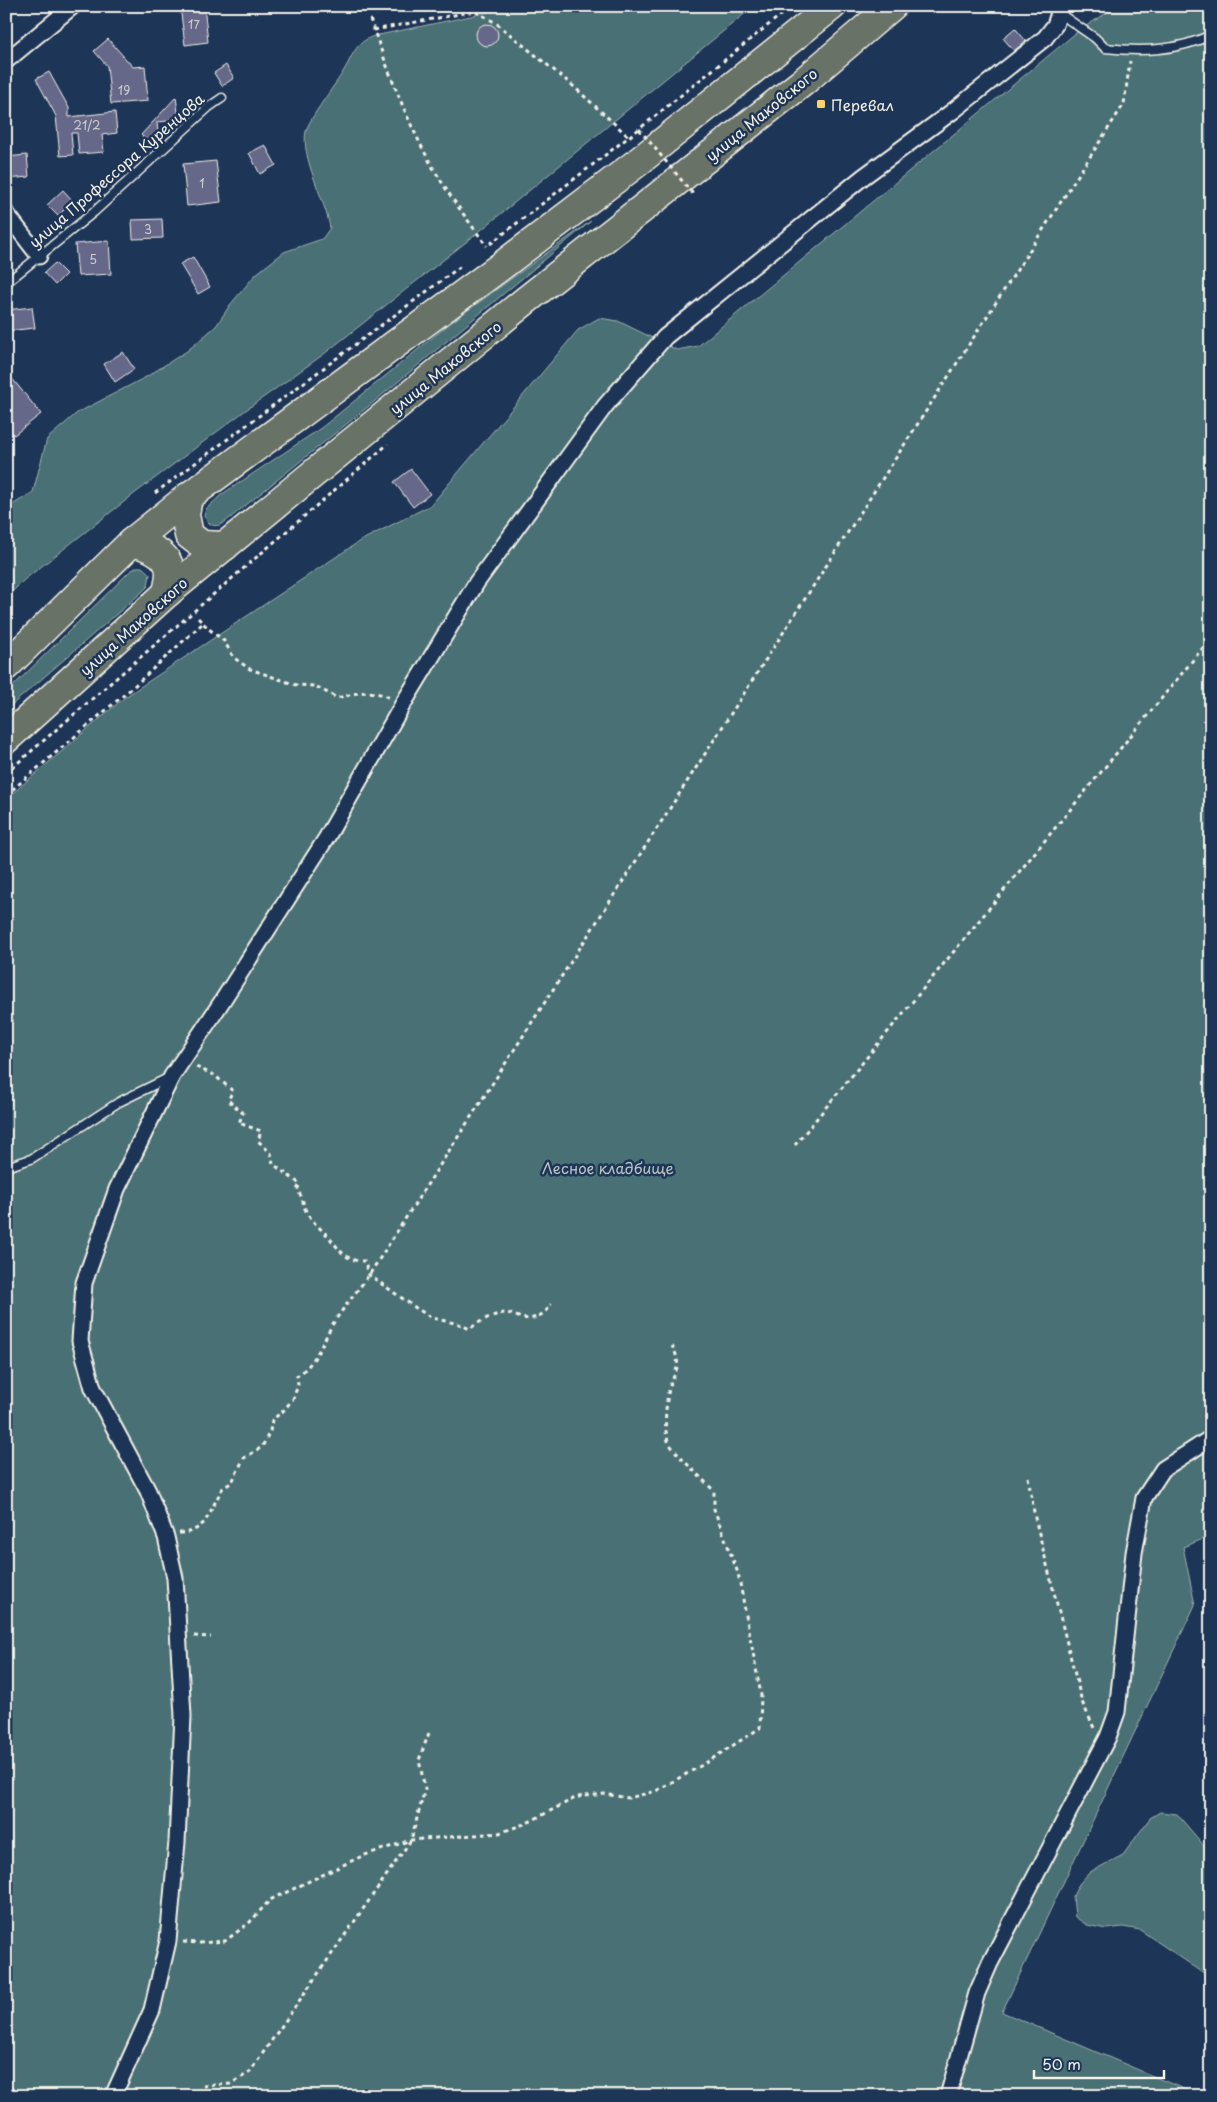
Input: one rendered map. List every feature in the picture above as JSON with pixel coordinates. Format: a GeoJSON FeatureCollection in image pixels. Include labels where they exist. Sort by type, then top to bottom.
{"type":"FeatureCollection","features":[{"type":"Feature","properties":{"kind":"highway"},"geometry":{"type":"LineString","coordinates":[[6,666],[132,542],[188,496],[531,244],[638,162],[832,6]]}},
{"type":"Feature","properties":{"kind":"highway","name":"улица Маковского"},"geometry":{"type":"LineString","coordinates":[[6,739],[167,593],[525,301],[803,82],[892,6]]}},
{"type":"Feature","properties":{"kind":"highway"},"geometry":{"type":"LineString","coordinates":[[188,496],[185,515],[189,535],[202,545],[225,546]]}},
{"type":"Feature","properties":{"kind":"highway"},"geometry":{"type":"LineString","coordinates":[[132,542],[150,547],[163,556],[170,571],[167,593]]}},
{"type":"Feature","properties":{"kind":"street"},"geometry":{"type":"LineString","coordinates":[[6,61],[74,6]]}},
{"type":"Feature","properties":{"kind":"street"},"geometry":{"type":"LineString","coordinates":[[112,2096],[152,2010],[168,1941],[177,1842],[183,1716],[175,1578],[166,1537],[148,1491],[93,1388],[80,1340],[84,1283],[117,1188],[172,1076],[220,1006],[327,837],[403,704],[477,582],[604,406],[665,337],[864,177],[953,112],[1045,38],[1055,25],[1057,10]]}},
{"type":"Feature","properties":{"kind":"street"},"geometry":{"type":"LineString","coordinates":[[6,213],[39,256]]}},
{"type":"Feature","properties":{"kind":"street"},"geometry":{"type":"LineString","coordinates":[[948,2096],[983,1978],[1103,1746],[1117,1712],[1134,1554],[1144,1498],[1163,1469],[1211,1438]]}},
{"type":"Feature","properties":{"kind":"lane"},"geometry":{"type":"LineString","coordinates":[[368,10],[391,6]]}},
{"type":"Feature","properties":{"kind":"lane"},"geometry":{"type":"LineString","coordinates":[[1057,10],[1095,38],[1105,48],[1131,51],[1161,50],[1196,42],[1211,35]]}},
{"type":"Feature","properties":{"kind":"lane","name":"улица Профессора Куренцова"},"geometry":{"type":"LineString","coordinates":[[6,283],[94,212],[209,106],[222,98]]}},
{"type":"Feature","properties":{"kind":"lane"},"geometry":{"type":"LineString","coordinates":[[6,1167],[31,1159],[119,1102],[172,1076]]}},
{"type":"Feature","properties":{"kind":"path"},"geometry":{"type":"LineString","coordinates":[[693,194],[639,129],[792,6]]}},
{"type":"Feature","properties":{"kind":"path"},"geometry":{"type":"LineString","coordinates":[[368,10],[374,30],[412,124],[434,170],[488,246]]}},
{"type":"Feature","properties":{"kind":"path"},"geometry":{"type":"LineString","coordinates":[[374,30],[475,11],[496,23],[572,85],[629,137]]}},
{"type":"Feature","properties":{"kind":"path"},"geometry":{"type":"LineString","coordinates":[[166,1537],[186,1533],[205,1522],[222,1489],[232,1482],[244,1458],[262,1447],[270,1431],[272,1420],[293,1399],[298,1385],[297,1376],[308,1368],[316,1358],[334,1323],[368,1275],[1124,104],[1131,51]]}},
{"type":"Feature","properties":{"kind":"path"},"geometry":{"type":"LineString","coordinates":[[6,773],[269,546]]}},
{"type":"Feature","properties":{"kind":"path"},"geometry":{"type":"LineString","coordinates":[[198,618],[224,641],[234,658],[250,668],[296,685],[315,686],[337,698],[377,691],[403,704]]}},
{"type":"Feature","properties":{"kind":"path"},"geometry":{"type":"LineString","coordinates":[[6,795],[146,676],[203,623]]}},
{"type":"Feature","properties":{"kind":"path"},"geometry":{"type":"LineString","coordinates":[[795,1145],[1211,638]]}},
{"type":"Feature","properties":{"kind":"path"},"geometry":{"type":"LineString","coordinates":[[96,711],[100,714]]}},
{"type":"Feature","properties":{"kind":"path"},"geometry":{"type":"LineString","coordinates":[[182,1061],[214,1075],[233,1091],[228,1100],[243,1114],[239,1123],[260,1131],[258,1141],[271,1153],[273,1164],[300,1184],[297,1190],[304,1199],[306,1211],[337,1250],[356,1261],[364,1261],[368,1275],[432,1318],[459,1324],[470,1329],[477,1322],[506,1313],[524,1319],[538,1316],[547,1312],[551,1304]]}},
{"type":"Feature","properties":{"kind":"path"},"geometry":{"type":"LineString","coordinates":[[168,1941],[200,1943],[225,1941],[249,1923],[270,1900],[362,1856],[411,1840],[500,1833],[527,1823],[577,1796],[604,1794],[629,1798],[656,1791],[704,1764],[760,1728],[761,1695],[738,1573],[714,1509],[714,1491],[668,1442],[665,1421],[669,1390],[678,1370],[678,1356],[672,1346]]}},
{"type":"Feature","properties":{"kind":"path"},"geometry":{"type":"LineString","coordinates":[[1028,1477],[1034,1518],[1082,1702],[1103,1746]]}},
{"type":"Feature","properties":{"kind":"path"},"geometry":{"type":"LineString","coordinates":[[203,2086],[230,2084],[249,2072],[411,1840],[425,1789],[419,1760],[429,1733]]}},
{"type":"Feature","properties":{"kind":"green space"},"geometry":{"type":"Polygon","coordinates":[[[507,6],[754,6],[475,235],[324,354],[134,494],[24,580],[6,598],[6,509],[33,492],[47,439],[77,413],[146,377],[187,351],[216,326],[230,305],[256,274],[284,252],[322,239],[330,228],[310,166],[305,142],[306,131],[358,46],[374,36],[471,16],[507,6]]]}},
{"type":"Feature","properties":{"kind":"green space","name":"Лесное кладбище"},"geometry":{"type":"Polygon","coordinates":[[[1117,6],[1211,6],[1211,1536],[1183,1547],[1195,1605],[1002,2012],[1200,2096],[6,2096],[6,799],[125,697],[360,541],[431,505],[578,330],[599,318],[618,321],[677,350],[698,346],[1077,32],[1117,6]]]}},
{"type":"Feature","properties":{"kind":"green space"},"geometry":{"type":"Polygon","coordinates":[[[591,221],[375,401],[227,521],[215,526],[207,521],[204,516],[206,509],[221,495],[321,428],[453,321],[591,221]]]}},
{"type":"Feature","properties":{"kind":"green space"},"geometry":{"type":"Polygon","coordinates":[[[137,567],[142,567],[150,574],[148,586],[6,710],[6,693],[129,572],[137,567]]]}},
{"type":"Feature","properties":{"kind":"green space"},"geometry":{"type":"Polygon","coordinates":[[[1160,1812],[1177,1814],[1211,1854],[1211,1978],[1140,1930],[1123,1927],[1106,1929],[1087,1925],[1075,1917],[1073,1896],[1079,1884],[1090,1872],[1123,1855],[1150,1818],[1160,1812]]]}},
{"type":"Feature","properties":{"kind":"building"},"geometry":{"type":"Polygon","coordinates":[[[180,6],[204,6],[208,42],[185,45],[180,6]]]}},
{"type":"Feature","properties":{"kind":"building"},"geometry":{"type":"Polygon","coordinates":[[[487,24],[495,27],[498,35],[495,43],[487,46],[479,43],[476,35],[479,27],[487,24]]]}},
{"type":"Feature","properties":{"kind":"building"},"geometry":{"type":"Polygon","coordinates":[[[1015,28],[1026,41],[1014,51],[1003,38],[1015,28]]]}},
{"type":"Feature","properties":{"kind":"building"},"geometry":{"type":"Polygon","coordinates":[[[108,39],[133,67],[145,66],[148,101],[111,104],[107,66],[94,51],[108,39]]]}},
{"type":"Feature","properties":{"kind":"building"},"geometry":{"type":"Polygon","coordinates":[[[226,65],[234,78],[222,86],[214,73],[226,65]]]}},
{"type":"Feature","properties":{"kind":"building"},"geometry":{"type":"Polygon","coordinates":[[[49,72],[69,108],[69,117],[115,112],[117,133],[102,135],[104,152],[79,154],[77,133],[71,133],[73,155],[60,156],[56,116],[36,79],[49,72]]]}},
{"type":"Feature","properties":{"kind":"building"},"geometry":{"type":"Polygon","coordinates":[[[176,97],[179,120],[157,122],[158,136],[151,144],[141,135],[176,97]]]}},
{"type":"Feature","properties":{"kind":"building"},"geometry":{"type":"Polygon","coordinates":[[[265,145],[276,165],[260,174],[249,153],[265,145]]]}},
{"type":"Feature","properties":{"kind":"building"},"geometry":{"type":"Polygon","coordinates":[[[27,155],[29,177],[6,179],[6,157],[27,155]]]}},
{"type":"Feature","properties":{"kind":"building"},"geometry":{"type":"Polygon","coordinates":[[[216,161],[221,202],[187,206],[183,164],[216,161]]]}},
{"type":"Feature","properties":{"kind":"building"},"geometry":{"type":"Polygon","coordinates":[[[63,190],[73,201],[58,216],[47,205],[63,190]]]}},
{"type":"Feature","properties":{"kind":"building"},"geometry":{"type":"Polygon","coordinates":[[[162,219],[163,238],[133,239],[132,220],[162,219]]]}},
{"type":"Feature","properties":{"kind":"building"},"geometry":{"type":"Polygon","coordinates":[[[109,241],[111,274],[78,276],[75,244],[109,241]]]}},
{"type":"Feature","properties":{"kind":"building"},"geometry":{"type":"Polygon","coordinates":[[[193,257],[210,287],[198,294],[180,264],[193,257]]]}},
{"type":"Feature","properties":{"kind":"building"},"geometry":{"type":"Polygon","coordinates":[[[55,263],[66,274],[55,285],[44,273],[55,263]]]}},
{"type":"Feature","properties":{"kind":"building"},"geometry":{"type":"Polygon","coordinates":[[[32,307],[35,328],[6,331],[6,310],[32,307]]]}},
{"type":"Feature","properties":{"kind":"building"},"geometry":{"type":"Polygon","coordinates":[[[123,352],[134,369],[115,382],[104,364],[123,352]]]}},
{"type":"Feature","properties":{"kind":"building"},"geometry":{"type":"Polygon","coordinates":[[[6,371],[41,414],[14,435],[6,426],[6,371]]]}},
{"type":"Feature","properties":{"kind":"building"},"geometry":{"type":"Polygon","coordinates":[[[411,469],[430,494],[413,507],[394,482],[411,469]]]}},
{"type":"Feature","properties":{"kind":"place","name":"Перевал"},"geometry":{"type":"Point","coordinates":[821,104]}}]}
